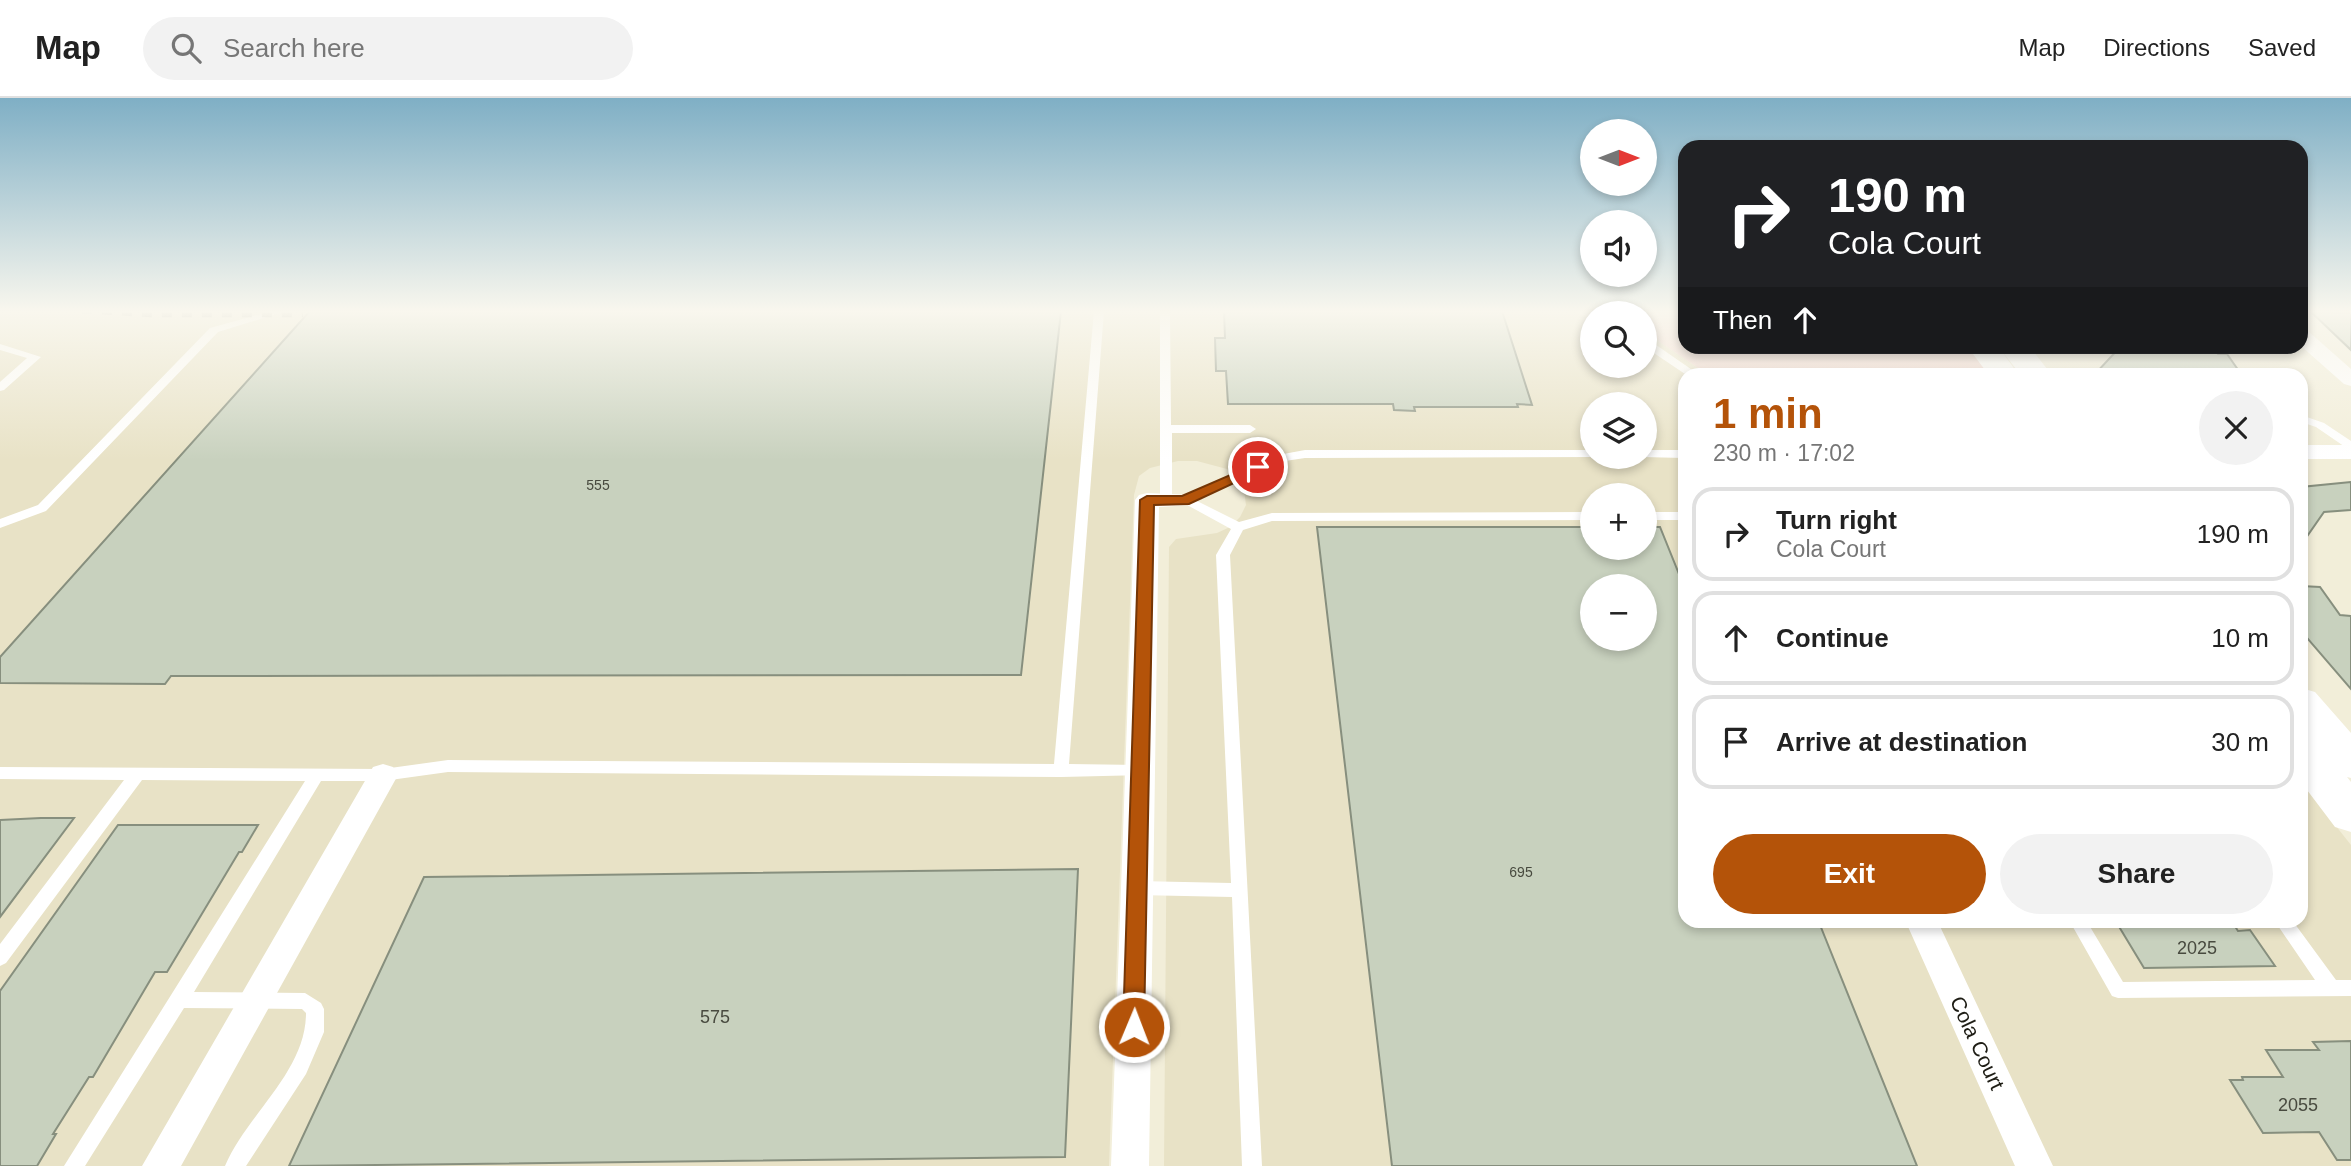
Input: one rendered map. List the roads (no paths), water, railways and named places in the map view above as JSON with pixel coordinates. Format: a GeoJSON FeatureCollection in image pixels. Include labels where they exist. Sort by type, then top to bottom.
{"type":"FeatureCollection","features":[{"type":"Feature","properties":{"kind":"main road"},"geometry":{"type":"LineString","coordinates":[[2308,710],[2351,762]]}},
{"type":"Feature","properties":{"kind":"main road"},"geometry":{"type":"LineString","coordinates":[[2308,760],[2351,814]]}},
{"type":"Feature","properties":{"kind":"street"},"geometry":{"type":"LineString","coordinates":[[2341,361],[2351,380]]}},
{"type":"Feature","properties":{"kind":"street"},"geometry":{"type":"LineString","coordinates":[[2308,452],[2351,450]]}},
{"type":"Feature","properties":{"kind":"street"},"geometry":{"type":"LineString","coordinates":[[1130,1166],[1147,500],[1175,500]]}},
{"type":"Feature","properties":{"kind":"street"},"geometry":{"type":"LineString","coordinates":[[161,1166],[383,775]]}},
{"type":"Feature","properties":{"kind":"street","name":"Cola Court"},"geometry":{"type":"LineString","coordinates":[[1924,928],[2034,1166]]}},
{"type":"Feature","properties":{"kind":"lane"},"geometry":{"type":"LineString","coordinates":[[0,388],[31,361]]}},
{"type":"Feature","properties":{"kind":"lane"},"geometry":{"type":"LineString","coordinates":[[0,524],[42,508],[184,361]]}},
{"type":"Feature","properties":{"kind":"lane"},"geometry":{"type":"LineString","coordinates":[[1061,771],[1095,361]]}},
{"type":"Feature","properties":{"kind":"lane"},"geometry":{"type":"LineString","coordinates":[[1165,361],[1165,429],[1175,500]]}},
{"type":"Feature","properties":{"kind":"lane"},"geometry":{"type":"LineString","coordinates":[[2308,421],[2320,425],[2351,450]]}},
{"type":"Feature","properties":{"kind":"lane"},"geometry":{"type":"LineString","coordinates":[[1165,429],[1250,429]]}},
{"type":"Feature","properties":{"kind":"lane"},"geometry":{"type":"LineString","coordinates":[[1175,500],[1282,458],[1306,454],[1580,454]]}},
{"type":"Feature","properties":{"kind":"lane"},"geometry":{"type":"LineString","coordinates":[[1657,454],[1678,454]]}},
{"type":"Feature","properties":{"kind":"lane"},"geometry":{"type":"LineString","coordinates":[[1175,500],[1237,527],[1272,517],[1580,516]]}},
{"type":"Feature","properties":{"kind":"lane"},"geometry":{"type":"LineString","coordinates":[[1657,516],[1678,516]]}},
{"type":"Feature","properties":{"kind":"lane"},"geometry":{"type":"LineString","coordinates":[[1237,527],[1223,555],[1252,1166]]}},
{"type":"Feature","properties":{"kind":"lane"},"geometry":{"type":"LineString","coordinates":[[0,774],[383,775],[448,766],[1140,771]]}},
{"type":"Feature","properties":{"kind":"lane"},"geometry":{"type":"LineString","coordinates":[[0,958],[138,773]]}},
{"type":"Feature","properties":{"kind":"lane"},"geometry":{"type":"LineString","coordinates":[[74,1166],[317,774]]}},
{"type":"Feature","properties":{"kind":"lane"},"geometry":{"type":"LineString","coordinates":[[1137,888],[1240,890]]}},
{"type":"Feature","properties":{"kind":"lane"},"geometry":{"type":"LineString","coordinates":[[2082,928],[2118,990],[2351,988]]}},
{"type":"Feature","properties":{"kind":"lane"},"geometry":{"type":"LineString","coordinates":[[2288,928],[2331,988]]}},
{"type":"Feature","properties":{"kind":"lane"},"geometry":{"type":"LineString","coordinates":[[179,1000],[305,1001],[315,1009],[315,1032],[299,1068],[235,1166]]}}]}
